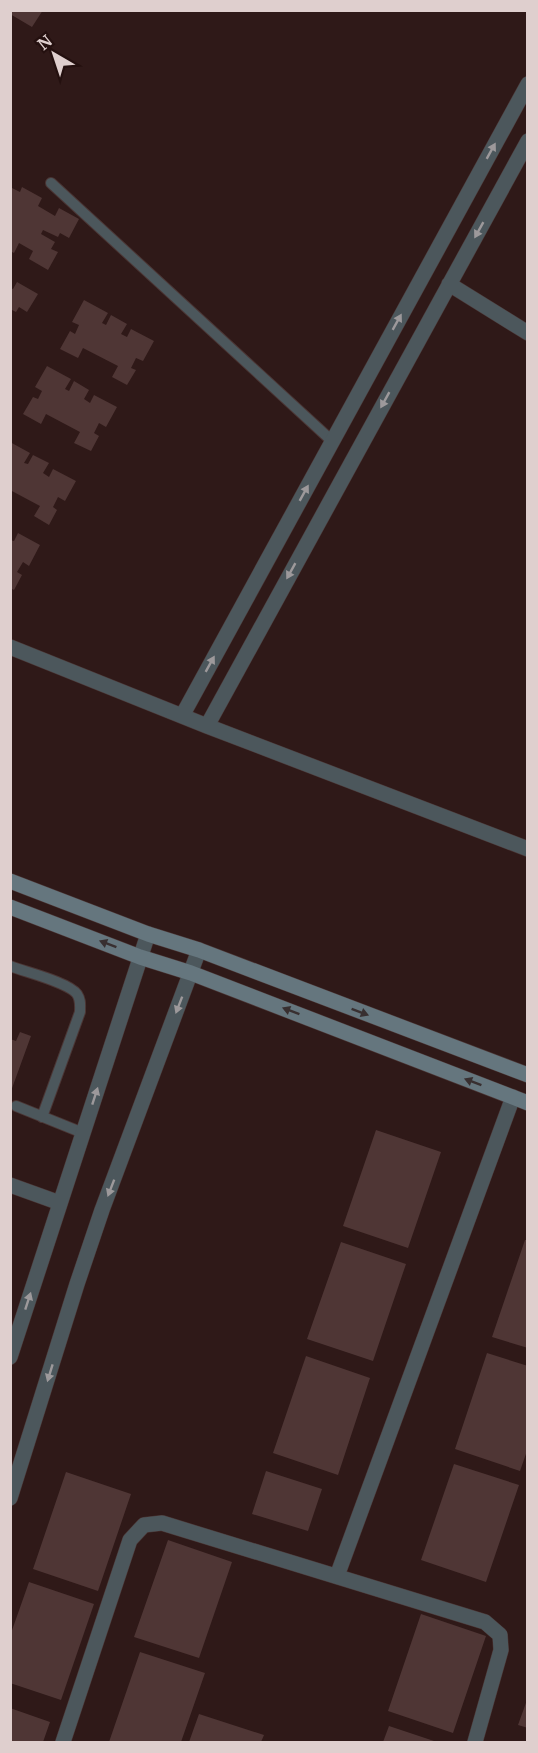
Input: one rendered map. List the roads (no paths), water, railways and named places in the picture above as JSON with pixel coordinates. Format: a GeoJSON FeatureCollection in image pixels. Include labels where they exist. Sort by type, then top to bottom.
{"type":"FeatureCollection","features":[{"type":"Feature","properties":{"kind":"main road"},"geometry":{"type":"LineString","coordinates":[[10,881],[528,1075]]}},
{"type":"Feature","properties":{"kind":"main road"},"geometry":{"type":"LineString","coordinates":[[10,907],[140,957],[191,973],[528,1102]]}},
{"type":"Feature","properties":{"kind":"street"},"geometry":{"type":"LineString","coordinates":[[182,716],[528,84]]}},
{"type":"Feature","properties":{"kind":"street"},"geometry":{"type":"LineString","coordinates":[[207,726],[528,141]]}},
{"type":"Feature","properties":{"kind":"street"},"geometry":{"type":"LineString","coordinates":[[449,284],[528,333]]}},
{"type":"Feature","properties":{"kind":"street"},"geometry":{"type":"LineString","coordinates":[[10,647],[207,726],[528,849]]}},
{"type":"Feature","properties":{"kind":"street"},"geometry":{"type":"LineString","coordinates":[[10,1357],[15,1324],[60,1203],[148,934]]}},
{"type":"Feature","properties":{"kind":"street"},"geometry":{"type":"LineString","coordinates":[[10,1498],[102,1210],[199,950]]}},
{"type":"Feature","properties":{"kind":"street"},"geometry":{"type":"LineString","coordinates":[[337,1576],[513,1097]]}},
{"type":"Feature","properties":{"kind":"street"},"geometry":{"type":"LineString","coordinates":[[10,1185],[60,1203]]}},
{"type":"Feature","properties":{"kind":"street"},"geometry":{"type":"LineString","coordinates":[[63,1743],[130,1540],[144,1525],[162,1523],[485,1622],[500,1635],[501,1650],[475,1743]]}},
{"type":"Feature","properties":{"kind":"lane"},"geometry":{"type":"LineString","coordinates":[[51,183],[332,441]]}},
{"type":"Feature","properties":{"kind":"lane"},"geometry":{"type":"LineString","coordinates":[[10,966],[75,991],[80,1000],[80,1012],[42,1117]]}},
{"type":"Feature","properties":{"kind":"lane"},"geometry":{"type":"LineString","coordinates":[[16,1106],[83,1133]]}}]}
